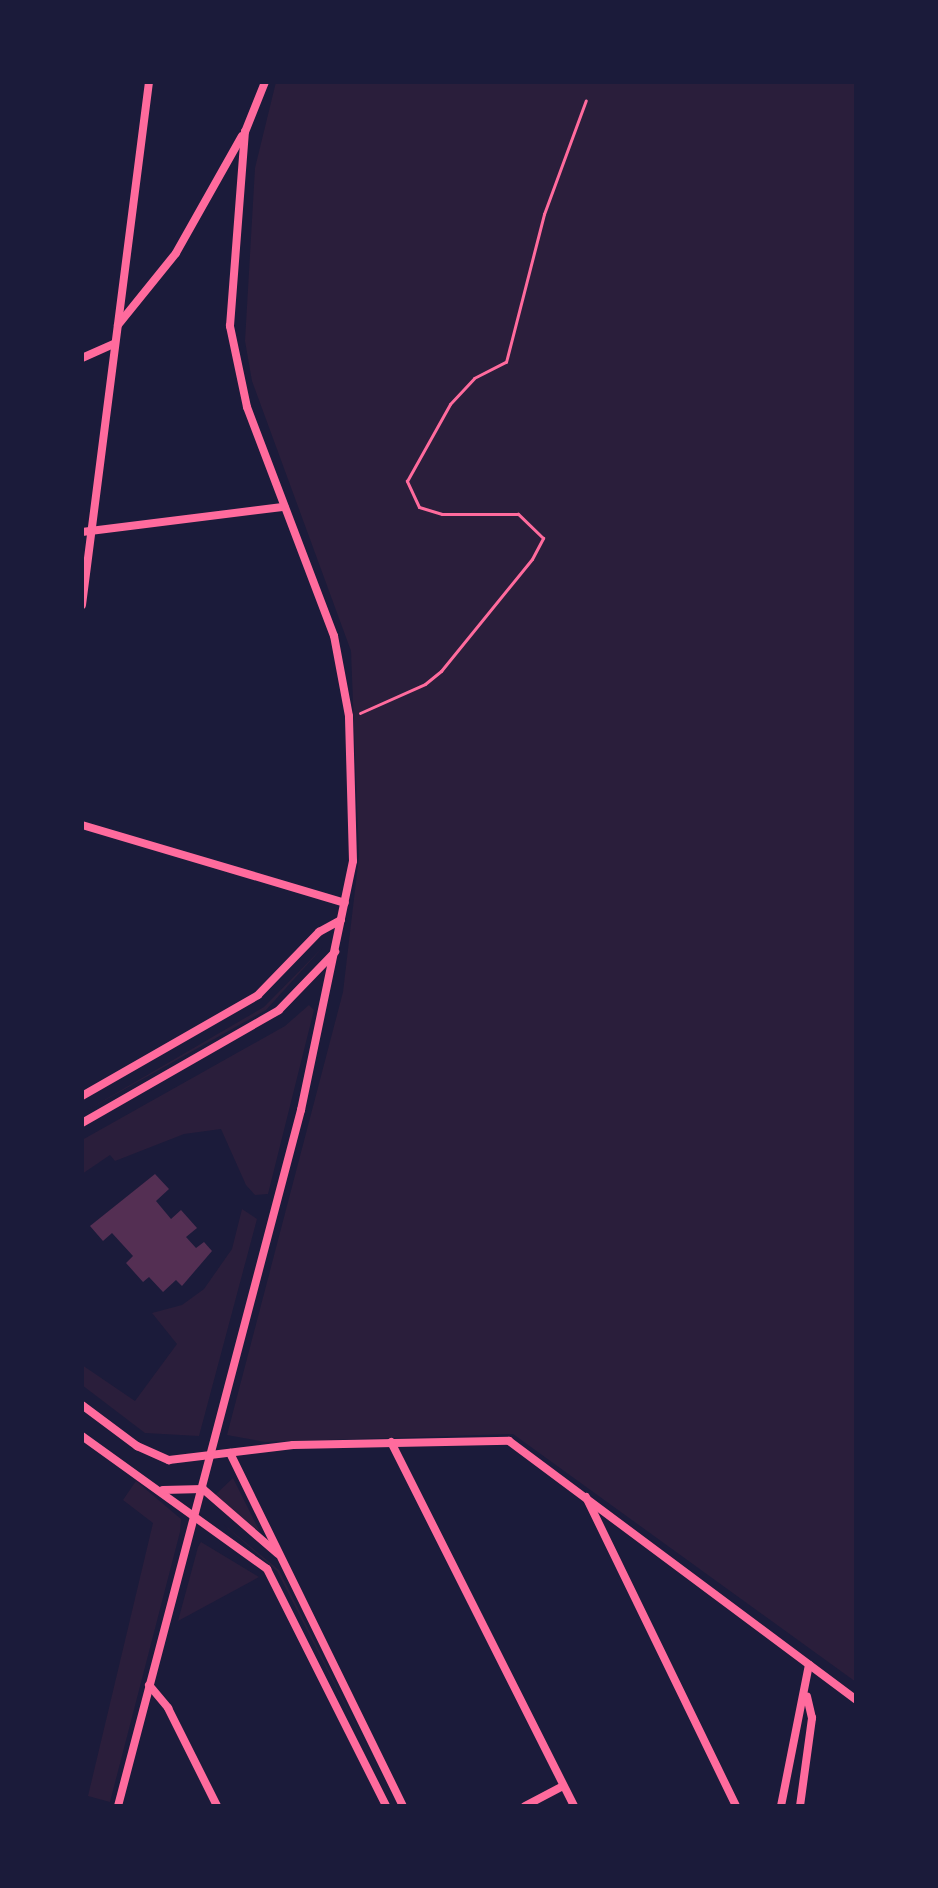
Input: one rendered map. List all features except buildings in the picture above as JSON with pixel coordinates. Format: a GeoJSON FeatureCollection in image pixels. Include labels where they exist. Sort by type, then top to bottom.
{"type":"FeatureCollection","features":[{"type":"Feature","properties":{"kind":"street"},"geometry":{"type":"LineString","coordinates":[[82,605],[86,532],[118,325],[149,82]]}},
{"type":"Feature","properties":{"kind":"street"},"geometry":{"type":"LineString","coordinates":[[118,325],[176,253],[245,132],[265,82]]}},
{"type":"Feature","properties":{"kind":"street"},"geometry":{"type":"LineString","coordinates":[[118,1806],[301,1110],[353,861],[348,699],[334,636],[247,407],[230,326],[245,132]]}},
{"type":"Feature","properties":{"kind":"street"},"geometry":{"type":"LineString","coordinates":[[82,358],[115,343]]}},
{"type":"Feature","properties":{"kind":"street"},"geometry":{"type":"LineString","coordinates":[[86,532],[284,507]]}},
{"type":"Feature","properties":{"kind":"street"},"geometry":{"type":"LineString","coordinates":[[82,825],[345,903]]}},
{"type":"Feature","properties":{"kind":"street"},"geometry":{"type":"LineString","coordinates":[[82,1096],[258,995],[319,932],[341,920]]}},
{"type":"Feature","properties":{"kind":"street"},"geometry":{"type":"LineString","coordinates":[[82,1123],[279,1010],[336,951]]}},
{"type":"Feature","properties":{"kind":"street"},"geometry":{"type":"LineString","coordinates":[[82,1405],[146,1452],[169,1460],[391,1442],[509,1441],[856,1700]]}},
{"type":"Feature","properties":{"kind":"street"},"geometry":{"type":"LineString","coordinates":[[82,1436],[129,1471],[163,1490],[195,1519],[257,1561],[275,1580],[386,1806]]}},
{"type":"Feature","properties":{"kind":"street"},"geometry":{"type":"LineString","coordinates":[[391,1442],[574,1806]]}},
{"type":"Feature","properties":{"kind":"street"},"geometry":{"type":"LineString","coordinates":[[230,1453],[403,1806]]}},
{"type":"Feature","properties":{"kind":"street"},"geometry":{"type":"LineString","coordinates":[[163,1490],[203,1489],[282,1557]]}},
{"type":"Feature","properties":{"kind":"street"},"geometry":{"type":"LineString","coordinates":[[586,1496],[736,1806]]}},
{"type":"Feature","properties":{"kind":"street"},"geometry":{"type":"LineString","coordinates":[[800,1806],[812,1718],[807,1696],[809,1665]]}},
{"type":"Feature","properties":{"kind":"street"},"geometry":{"type":"LineString","coordinates":[[149,1685],[168,1708],[217,1806]]}},
{"type":"Feature","properties":{"kind":"street"},"geometry":{"type":"LineString","coordinates":[[781,1806],[795,1718],[807,1696]]}},
{"type":"Feature","properties":{"kind":"street"},"geometry":{"type":"LineString","coordinates":[[525,1806],[563,1786]]}},
{"type":"Feature","properties":{"kind":"path"},"geometry":{"type":"LineString","coordinates":[[354,715],[425,684],[441,671],[532,559],[543,538],[518,514],[442,514],[419,507],[409,496],[407,481],[450,404],[474,378],[506,362],[544,214],[586,100]]}},
{"type":"Feature","properties":{"kind":"shaded area"},"geometry":{"type":"Polygon","coordinates":[[[276,82],[856,82],[856,1682],[513,1434],[265,1442],[227,1435],[343,992],[359,856],[351,651],[252,381],[245,341],[255,168],[276,82]]]}},
{"type":"Feature","properties":{"kind":"shaded area"},"geometry":{"type":"Polygon","coordinates":[[[324,946],[266,1010],[82,1113],[264,1007],[324,946]]]}},
{"type":"Feature","properties":{"kind":"shaded area"},"geometry":{"type":"Polygon","coordinates":[[[309,1005],[314,1010],[268,1194],[255,1195],[246,1185],[221,1129],[184,1134],[115,1161],[110,1155],[82,1174],[82,1140],[285,1026],[309,1005]]]}},
{"type":"Feature","properties":{"kind":"shaded area"},"geometry":{"type":"Polygon","coordinates":[[[242,1209],[257,1219],[199,1436],[145,1433],[82,1385],[82,1365],[135,1401],[177,1344],[152,1313],[182,1305],[204,1289],[232,1249],[242,1209]]]}},
{"type":"Feature","properties":{"kind":"shaded area"},"geometry":{"type":"Polygon","coordinates":[[[233,1478],[260,1532],[213,1497],[233,1478]]]}},
{"type":"Feature","properties":{"kind":"shaded area"},"geometry":{"type":"Polygon","coordinates":[[[136,1481],[181,1519],[180,1532],[110,1802],[88,1796],[153,1523],[123,1500],[136,1481]]]}},
{"type":"Feature","properties":{"kind":"shaded area"},"geometry":{"type":"Polygon","coordinates":[[[222,1523],[279,1570],[396,1806],[277,1571],[222,1523]]]}},
{"type":"Feature","properties":{"kind":"shaded area"},"geometry":{"type":"Polygon","coordinates":[[[201,1542],[259,1577],[178,1621],[198,1547],[201,1542]]]}}]}
